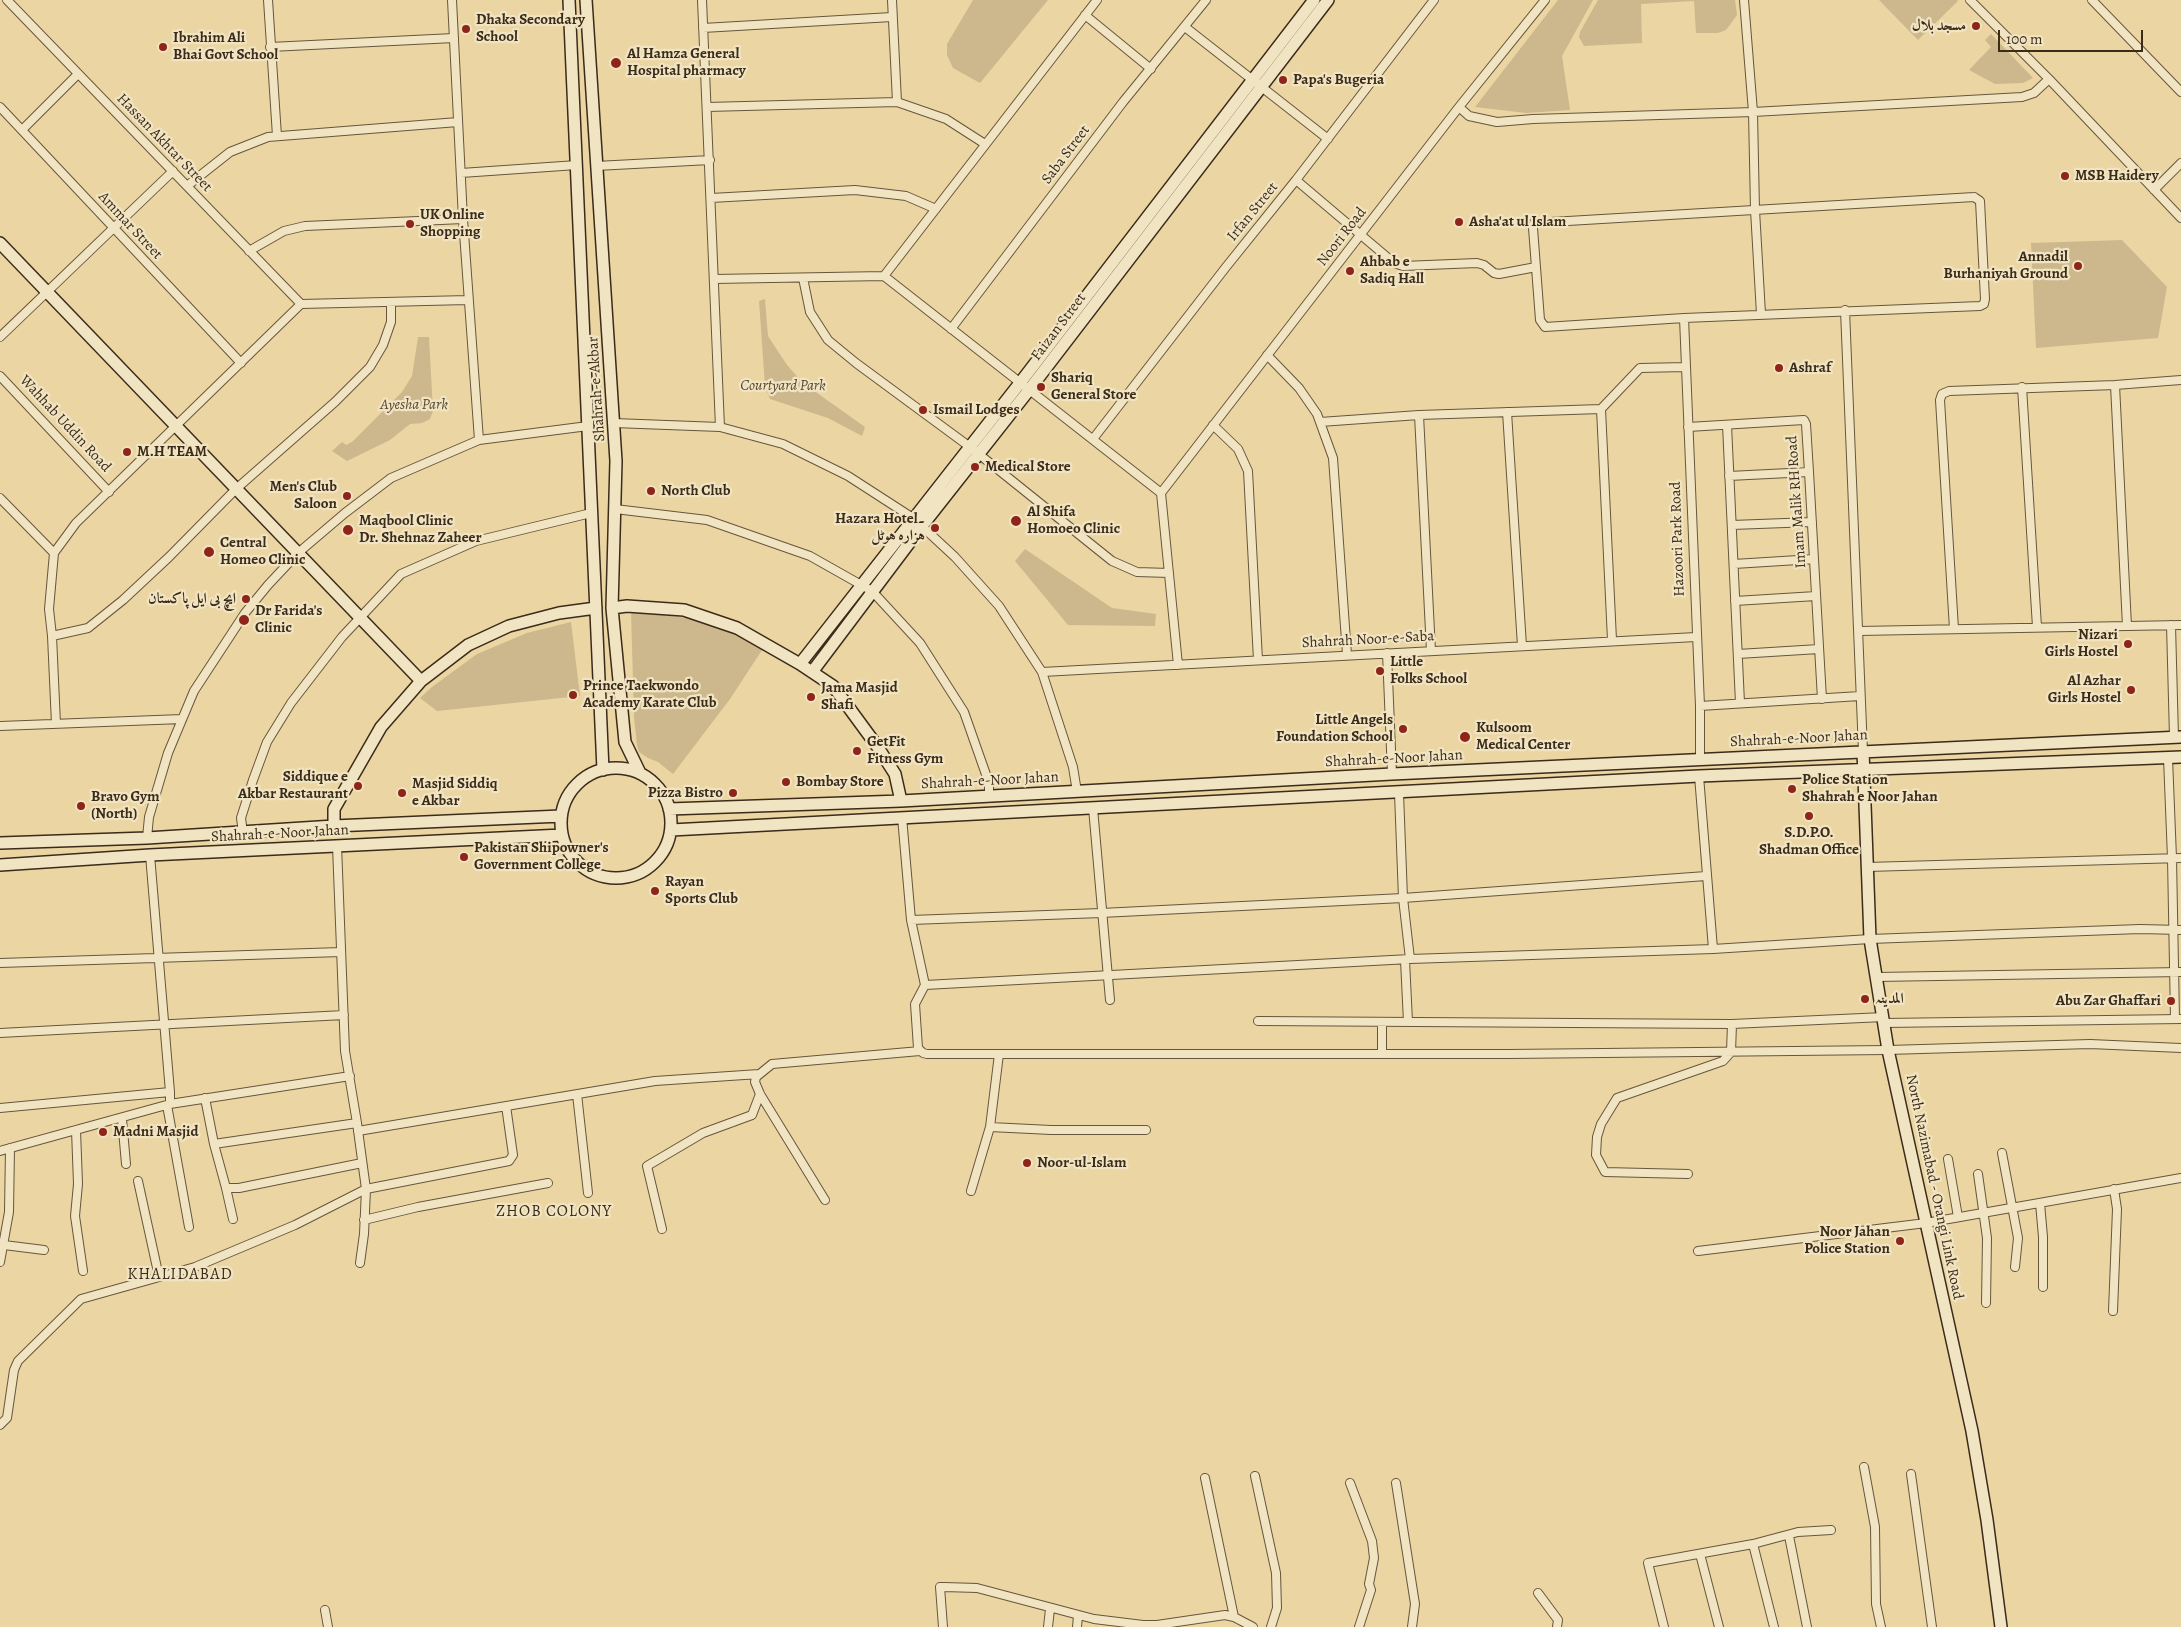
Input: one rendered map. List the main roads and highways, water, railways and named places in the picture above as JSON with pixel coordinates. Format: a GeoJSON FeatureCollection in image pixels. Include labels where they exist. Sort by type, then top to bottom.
{"type":"FeatureCollection","features":[{"type":"Feature","properties":{"kind":"main road","name":"Shahrah-e-Akbar"},"geometry":{"type":"LineString","coordinates":[[569,0],[603,770]]}},
{"type":"Feature","properties":{"kind":"main road","name":"Shahrah-e-Akbar"},"geometry":{"type":"LineString","coordinates":[[586,0],[616,461],[612,608],[625,742],[630,756],[640,773]]}},
{"type":"Feature","properties":{"kind":"main road","name":"Faizan Street"},"geometry":{"type":"LineString","coordinates":[[1025,386],[1252,80],[1314,0]]}},
{"type":"Feature","properties":{"kind":"main road","name":"Faizan Street"},"geometry":{"type":"LineString","coordinates":[[800,664],[867,588],[1262,87],[1328,0]]}},
{"type":"Feature","properties":{"kind":"main road"},"geometry":{"type":"LineString","coordinates":[[0,243],[421,681]]}},
{"type":"Feature","properties":{"kind":"main road","name":"Faizan Street"},"geometry":{"type":"LineString","coordinates":[[812,672],[867,588]]}},
{"type":"Feature","properties":{"kind":"main road"},"geometry":{"type":"LineString","coordinates":[[612,608],[627,606],[684,610],[737,628],[800,664],[833,686],[895,774],[901,801]]}},
{"type":"Feature","properties":{"kind":"main road"},"geometry":{"type":"LineString","coordinates":[[334,826],[334,809],[381,727],[421,681],[468,645],[509,626],[559,613],[596,608]]}},
{"type":"Feature","properties":{"kind":"main road","name":"Shahrah-e-Noor Jahan"},"geometry":{"type":"LineString","coordinates":[[669,809],[901,801],[1392,774],[2177,737]]}},
{"type":"Feature","properties":{"kind":"main road","name":"North Nazimabad - Orangi Link Road"},"geometry":{"type":"LineString","coordinates":[[1863,751],[1870,939],[1888,1050],[1972,1431],[2002,1627]]}},
{"type":"Feature","properties":{"kind":"main road","name":"Shahrah-e-Noor Jahan"},"geometry":{"type":"LineString","coordinates":[[671,830],[902,817],[1399,794],[1699,776],[2181,757]]}},
{"type":"Feature","properties":{"kind":"main road"},"geometry":{"type":"LineString","coordinates":[[1560,766],[1561,785]]}},
{"type":"Feature","properties":{"kind":"main road"},"geometry":{"type":"LineString","coordinates":[[611,767],[626,768],[640,773],[655,784],[669,809],[670,841],[661,856],[650,866],[631,876],[616,878],[595,873],[576,861],[567,849],[562,835],[561,816],[564,804],[577,783],[586,776],[603,770],[611,767]]}},
{"type":"Feature","properties":{"kind":"main road"},"geometry":{"type":"LineString","coordinates":[[1128,788],[1129,806]]}},
{"type":"Feature","properties":{"kind":"main road","name":"Shahrah-e-Noor Jahan"},"geometry":{"type":"LineString","coordinates":[[0,843],[147,838],[334,826],[561,816]]}},
{"type":"Feature","properties":{"kind":"main road","name":"Shahrah-e-Noor Jahan"},"geometry":{"type":"LineString","coordinates":[[0,865],[150,854],[562,835]]}},
{"type":"Feature","properties":{"kind":"place","name":"مسجد بلال"},"geometry":{"type":"Point","coordinates":[1976,26]}},
{"type":"Feature","properties":{"kind":"place","name":"Dhaka Secondary School"},"geometry":{"type":"Point","coordinates":[466,29]}},
{"type":"Feature","properties":{"kind":"place","name":"Ibrahim Ali Bhai Govt School"},"geometry":{"type":"Point","coordinates":[163,47]}},
{"type":"Feature","properties":{"kind":"place","name":"Al Hamza General Hospital pharmacy"},"geometry":{"type":"Point","coordinates":[616,63]}},
{"type":"Feature","properties":{"kind":"place","name":"Papa's Bugeria"},"geometry":{"type":"Point","coordinates":[1283,80]}},
{"type":"Feature","properties":{"kind":"place","name":"MSB Haidery"},"geometry":{"type":"Point","coordinates":[2065,176]}},
{"type":"Feature","properties":{"kind":"place","name":"Asha'at ul Islam"},"geometry":{"type":"Point","coordinates":[1459,222]}},
{"type":"Feature","properties":{"kind":"place","name":"UK Online Shopping"},"geometry":{"type":"Point","coordinates":[410,224]}},
{"type":"Feature","properties":{"kind":"place","name":"Annadil Burhaniyah Ground"},"geometry":{"type":"Point","coordinates":[2078,266]}},
{"type":"Feature","properties":{"kind":"place","name":"Ahbab e Sadiq Hall"},"geometry":{"type":"Point","coordinates":[1350,271]}},
{"type":"Feature","properties":{"kind":"place","name":"Ashraf"},"geometry":{"type":"Point","coordinates":[1779,368]}},
{"type":"Feature","properties":{"kind":"place","name":"Shariq General Store"},"geometry":{"type":"Point","coordinates":[1041,387]}},
{"type":"Feature","properties":{"kind":"place","name":"Ismail Lodges"},"geometry":{"type":"Point","coordinates":[923,410]}},
{"type":"Feature","properties":{"kind":"place","name":"M.H TEAM"},"geometry":{"type":"Point","coordinates":[127,452]}},
{"type":"Feature","properties":{"kind":"place","name":"Medical Store"},"geometry":{"type":"Point","coordinates":[975,467]}},
{"type":"Feature","properties":{"kind":"place","name":"North Club"},"geometry":{"type":"Point","coordinates":[651,491]}},
{"type":"Feature","properties":{"kind":"place","name":"Men's Club Saloon"},"geometry":{"type":"Point","coordinates":[347,496]}},
{"type":"Feature","properties":{"kind":"place","name":"Al Shifa Homoeo Clinic"},"geometry":{"type":"Point","coordinates":[1016,521]}},
{"type":"Feature","properties":{"kind":"place","name":"Hazara Hotel۔ ہزارہ ہوٹل"},"geometry":{"type":"Point","coordinates":[935,528]}},
{"type":"Feature","properties":{"kind":"place","name":"Maqbool Clinic Dr. Shehnaz Zaheer"},"geometry":{"type":"Point","coordinates":[348,530]}},
{"type":"Feature","properties":{"kind":"place","name":"Central Homeo Clinic"},"geometry":{"type":"Point","coordinates":[209,552]}},
{"type":"Feature","properties":{"kind":"place","name":"ایچ بی ایل پاکستان"},"geometry":{"type":"Point","coordinates":[246,599]}},
{"type":"Feature","properties":{"kind":"place","name":"Dr Farida's Clinic"},"geometry":{"type":"Point","coordinates":[244,620]}},
{"type":"Feature","properties":{"kind":"place","name":"Nizari Girls Hostel"},"geometry":{"type":"Point","coordinates":[2128,644]}},
{"type":"Feature","properties":{"kind":"place","name":"Little Folks School"},"geometry":{"type":"Point","coordinates":[1380,671]}},
{"type":"Feature","properties":{"kind":"place","name":"Al Azhar Girls Hostel"},"geometry":{"type":"Point","coordinates":[2131,690]}},
{"type":"Feature","properties":{"kind":"place","name":"Prince Taekwondo Academy Karate Club"},"geometry":{"type":"Point","coordinates":[573,695]}},
{"type":"Feature","properties":{"kind":"place","name":"Jama Masjid Shafi"},"geometry":{"type":"Point","coordinates":[811,697]}},
{"type":"Feature","properties":{"kind":"place","name":"Little Angels Foundation School"},"geometry":{"type":"Point","coordinates":[1403,729]}},
{"type":"Feature","properties":{"kind":"place","name":"Kulsoom Medical Center"},"geometry":{"type":"Point","coordinates":[1465,737]}},
{"type":"Feature","properties":{"kind":"place","name":"GetFit Fitness Gym"},"geometry":{"type":"Point","coordinates":[857,751]}},
{"type":"Feature","properties":{"kind":"place","name":"Bombay Store"},"geometry":{"type":"Point","coordinates":[786,782]}},
{"type":"Feature","properties":{"kind":"place","name":"Siddique e Akbar Restaurant"},"geometry":{"type":"Point","coordinates":[358,786]}},
{"type":"Feature","properties":{"kind":"place","name":"Police Station Shahrah e Noor Jahan"},"geometry":{"type":"Point","coordinates":[1792,789]}},
{"type":"Feature","properties":{"kind":"place","name":"Masjid Siddiq e Akbar"},"geometry":{"type":"Point","coordinates":[402,793]}},
{"type":"Feature","properties":{"kind":"place","name":"Pizza Bistro"},"geometry":{"type":"Point","coordinates":[733,793]}},
{"type":"Feature","properties":{"kind":"place","name":"Bravo Gym (North)"},"geometry":{"type":"Point","coordinates":[81,806]}},
{"type":"Feature","properties":{"kind":"place","name":"S.D.P.O. Shadman Office"},"geometry":{"type":"Point","coordinates":[1809,816]}},
{"type":"Feature","properties":{"kind":"place","name":"Pakistan Shipowner's Government College"},"geometry":{"type":"Point","coordinates":[464,857]}},
{"type":"Feature","properties":{"kind":"place","name":"Rayan Sports Club"},"geometry":{"type":"Point","coordinates":[655,891]}},
{"type":"Feature","properties":{"kind":"place","name":"المدینہ"},"geometry":{"type":"Point","coordinates":[1865,999]}},
{"type":"Feature","properties":{"kind":"place","name":"Abu Zar Ghaffari"},"geometry":{"type":"Point","coordinates":[2171,1001]}},
{"type":"Feature","properties":{"kind":"place","name":"Madni Masjid"},"geometry":{"type":"Point","coordinates":[103,1132]}},
{"type":"Feature","properties":{"kind":"place","name":"Noor-ul-Islam"},"geometry":{"type":"Point","coordinates":[1027,1163]}},
{"type":"Feature","properties":{"kind":"place","name":"Noor Jahan Police Station"},"geometry":{"type":"Point","coordinates":[1900,1241]}},
{"type":"Feature","properties":{"kind":"district","name":"ZHOB COLONY"},"geometry":{"type":"Point","coordinates":[554,1212]}},
{"type":"Feature","properties":{"kind":"district","name":"KHALIDABAD"},"geometry":{"type":"Point","coordinates":[180,1275]}},
{"type":"Feature","properties":{"kind":"park label","name":"Courtyard Park"},"geometry":{"type":"Point","coordinates":[783,386]}},
{"type":"Feature","properties":{"kind":"park label","name":"Ayesha Park"},"geometry":{"type":"Point","coordinates":[414,405]}}]}
